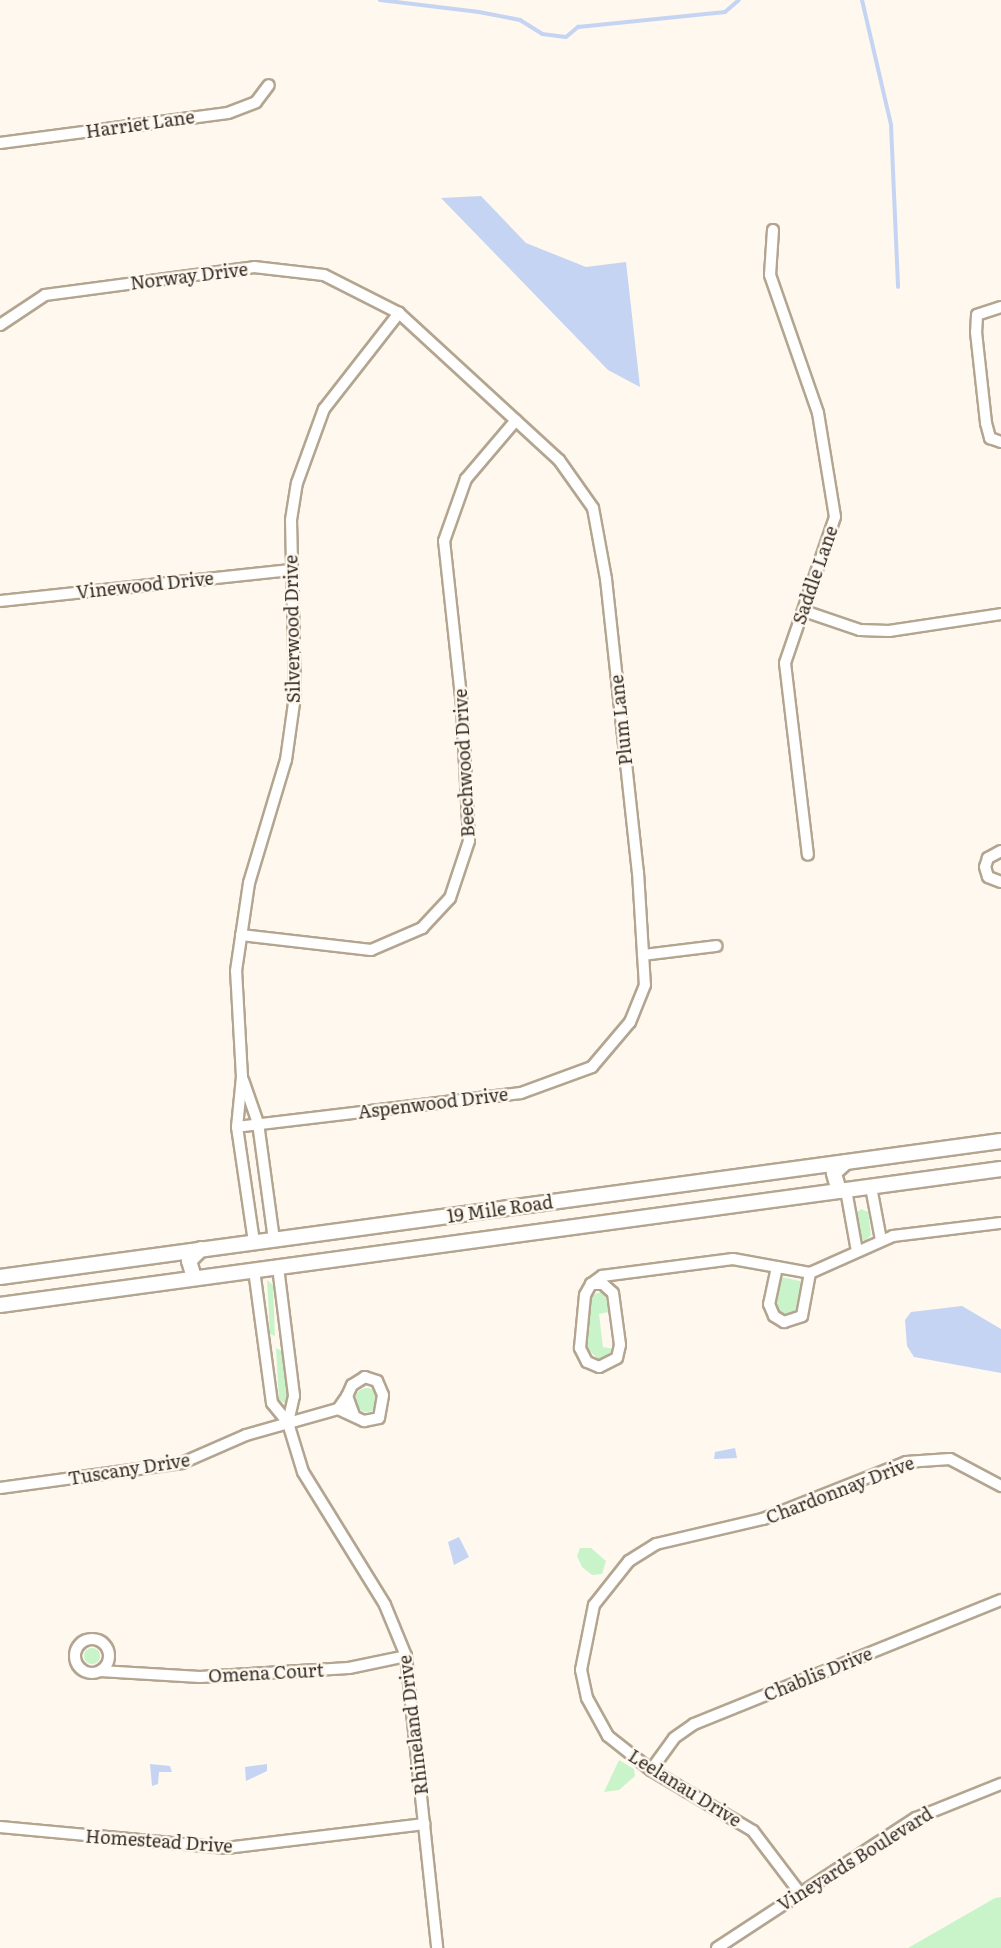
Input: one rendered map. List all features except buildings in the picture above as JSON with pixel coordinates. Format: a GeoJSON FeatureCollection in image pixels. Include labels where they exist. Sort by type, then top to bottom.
{"type":"FeatureCollection","features":[{"type":"Feature","properties":{"kind":"main road","name":"19 Mile Road"},"geometry":{"type":"LineString","coordinates":[[0,1277],[1001,1141]]}},
{"type":"Feature","properties":{"kind":"main road"},"geometry":{"type":"LineString","coordinates":[[843,1191],[834,1173],[846,1162]]}},
{"type":"Feature","properties":{"kind":"main road","name":"19 Mile Road"},"geometry":{"type":"LineString","coordinates":[[0,1305],[1001,1169]]}},
{"type":"Feature","properties":{"kind":"main road"},"geometry":{"type":"LineString","coordinates":[[414,1248],[424,1238],[420,1220]]}},
{"type":"Feature","properties":{"kind":"main road"},"geometry":{"type":"LineString","coordinates":[[194,1278],[189,1262],[201,1249]]}},
{"type":"Feature","properties":{"kind":"street","name":"Harriet Lane"},"geometry":{"type":"LineString","coordinates":[[0,143],[228,112],[256,102],[269,85]]}},
{"type":"Feature","properties":{"kind":"street","name":"Saddle Lane"},"geometry":{"type":"LineString","coordinates":[[773,230],[770,275],[818,413],[835,516],[785,679],[808,855]]}},
{"type":"Feature","properties":{"kind":"street","name":"Norway Drive"},"geometry":{"type":"LineString","coordinates":[[0,325],[45,295],[254,267],[324,275],[399,313],[516,420]]}},
{"type":"Feature","properties":{"kind":"street"},"geometry":{"type":"LineString","coordinates":[[996,440],[977,315],[1001,307]]}},
{"type":"Feature","properties":{"kind":"street","name":"Silverwood Drive"},"geometry":{"type":"LineString","coordinates":[[254,1242],[237,1127],[242,1077],[236,971],[249,883],[286,760],[296,696],[290,570],[297,483],[324,409],[399,313]]}},
{"type":"Feature","properties":{"kind":"street","name":"Beechwood Drive"},"geometry":{"type":"LineString","coordinates":[[242,935],[371,950],[422,928],[450,898],[469,841],[462,706],[444,541],[466,479],[516,420]]}},
{"type":"Feature","properties":{"kind":"street","name":"Plum Lane"},"geometry":{"type":"LineString","coordinates":[[516,420],[559,460],[593,508],[608,591],[645,985],[616,1043]]}},
{"type":"Feature","properties":{"kind":"street","name":"Vinewood Drive"},"geometry":{"type":"LineString","coordinates":[[0,601],[290,570]]}},
{"type":"Feature","properties":{"kind":"street"},"geometry":{"type":"LineString","coordinates":[[804,611],[860,630],[889,631],[1001,614]]}},
{"type":"Feature","properties":{"kind":"street"},"geometry":{"type":"LineString","coordinates":[[1001,851],[988,858],[985,867],[988,877],[1001,882]]}},
{"type":"Feature","properties":{"kind":"street"},"geometry":{"type":"LineString","coordinates":[[643,955],[716,946]]}},
{"type":"Feature","properties":{"kind":"street","name":"Aspenwood Drive"},"geometry":{"type":"LineString","coordinates":[[237,1127],[520,1093],[592,1066],[616,1043]]}},
{"type":"Feature","properties":{"kind":"street","name":"Silverwood Drive"},"geometry":{"type":"LineString","coordinates":[[242,1077],[258,1123],[274,1240]]}},
{"type":"Feature","properties":{"kind":"street"},"geometry":{"type":"LineString","coordinates":[[871,1187],[881,1240]]}},
{"type":"Feature","properties":{"kind":"street"},"geometry":{"type":"LineString","coordinates":[[843,1191],[857,1251]]}},
{"type":"Feature","properties":{"kind":"street"},"geometry":{"type":"LineString","coordinates":[[611,1275],[619,1352],[612,1363],[599,1368],[586,1362],[580,1348],[585,1295],[591,1284],[611,1275],[733,1259],[810,1273],[881,1240],[1001,1223]]}},
{"type":"Feature","properties":{"kind":"street","name":"Rhineland Drive"},"geometry":{"type":"LineString","coordinates":[[278,1267],[294,1396],[288,1423]]}},
{"type":"Feature","properties":{"kind":"street"},"geometry":{"type":"LineString","coordinates":[[777,1267],[769,1304],[774,1317],[784,1322],[802,1316],[810,1273]]}},
{"type":"Feature","properties":{"kind":"street","name":"Rhineland Drive"},"geometry":{"type":"LineString","coordinates":[[254,1270],[272,1403],[288,1423],[303,1472],[385,1605],[406,1656],[437,1948]]}},
{"type":"Feature","properties":{"kind":"street"},"geometry":{"type":"LineString","coordinates":[[591,1284],[603,1284],[613,1293]]}},
{"type":"Feature","properties":{"kind":"street"},"geometry":{"type":"LineString","coordinates":[[365,1377],[382,1388],[379,1418],[364,1421],[338,1408],[347,1396],[356,1381],[365,1377]]}},
{"type":"Feature","properties":{"kind":"street"},"geometry":{"type":"LineString","coordinates":[[347,1396],[354,1414]]}},
{"type":"Feature","properties":{"kind":"street","name":"Tuscany Drive"},"geometry":{"type":"LineString","coordinates":[[0,1488],[182,1463],[288,1423],[338,1408]]}},
{"type":"Feature","properties":{"kind":"street","name":"Chardonnay Drive"},"geometry":{"type":"LineString","coordinates":[[614,1577],[640,1552],[662,1541],[764,1519],[918,1459],[962,1463],[1001,1486]]}},
{"type":"Feature","properties":{"kind":"street","name":"Leelanau Drive"},"geometry":{"type":"LineString","coordinates":[[614,1577],[588,1620],[581,1652],[583,1683],[608,1736],[651,1770],[753,1832],[800,1893]]}},
{"type":"Feature","properties":{"kind":"street","name":"Chablis Drive"},"geometry":{"type":"LineString","coordinates":[[651,1770],[666,1747],[694,1724],[1001,1600]]}},
{"type":"Feature","properties":{"kind":"street"},"geometry":{"type":"LineString","coordinates":[[109,1653],[100,1671],[80,1667],[78,1647],[98,1641],[109,1653],[124,1670]]}},
{"type":"Feature","properties":{"kind":"street","name":"Omena Court"},"geometry":{"type":"LineString","coordinates":[[100,1671],[124,1670],[200,1677],[349,1668],[406,1656]]}},
{"type":"Feature","properties":{"kind":"street","name":"Vineyards Boulevard"},"geometry":{"type":"LineString","coordinates":[[717,1948],[916,1818],[1001,1784]]}},
{"type":"Feature","properties":{"kind":"street","name":"Homestead Drive"},"geometry":{"type":"LineString","coordinates":[[0,1827],[226,1848],[425,1824]]}},
{"type":"Feature","properties":{"kind":"green space"},"geometry":{"type":"Polygon","coordinates":[[[861,1209],[868,1212],[871,1235],[865,1241],[858,1237],[855,1214],[861,1209]]]}},
{"type":"Feature","properties":{"kind":"green space"},"geometry":{"type":"Polygon","coordinates":[[[782,1277],[804,1282],[799,1310],[784,1317],[773,1304],[782,1277]]]}},
{"type":"Feature","properties":{"kind":"green space"},"geometry":{"type":"Polygon","coordinates":[[[267,1280],[273,1285],[275,1336],[270,1334],[267,1280]]]}},
{"type":"Feature","properties":{"kind":"green space"},"geometry":{"type":"Polygon","coordinates":[[[604,1291],[609,1312],[599,1314],[603,1347],[614,1349],[600,1361],[586,1347],[590,1296],[604,1291]]]}},
{"type":"Feature","properties":{"kind":"green space"},"geometry":{"type":"Polygon","coordinates":[[[276,1348],[282,1351],[288,1399],[284,1403],[279,1400],[276,1348]]]}},
{"type":"Feature","properties":{"kind":"green space"},"geometry":{"type":"Polygon","coordinates":[[[367,1388],[375,1392],[379,1400],[375,1408],[367,1412],[359,1408],[355,1400],[359,1392],[367,1388]]]}},
{"type":"Feature","properties":{"kind":"green space"},"geometry":{"type":"Polygon","coordinates":[[[580,1548],[591,1548],[606,1561],[602,1574],[592,1575],[582,1567],[577,1556],[580,1548]]]}},
{"type":"Feature","properties":{"kind":"green space"},"geometry":{"type":"Polygon","coordinates":[[[89,1648],[95,1648],[100,1656],[98,1662],[89,1664],[84,1659],[84,1653],[89,1648]]]}},
{"type":"Feature","properties":{"kind":"green space"},"geometry":{"type":"Polygon","coordinates":[[[619,1760],[634,1769],[635,1776],[619,1790],[604,1792],[619,1760]]]}},
{"type":"Feature","properties":{"kind":"green space"},"geometry":{"type":"Polygon","coordinates":[[[1001,1897],[1001,1948],[908,1948],[995,1898],[1001,1897]]]}},
{"type":"Feature","properties":{"kind":"water"},"geometry":{"type":"Polygon","coordinates":[[[481,196],[526,243],[586,267],[626,262],[640,387],[608,370],[441,198],[481,196]]]}},
{"type":"Feature","properties":{"kind":"water"},"geometry":{"type":"Polygon","coordinates":[[[962,1306],[1001,1329],[1001,1373],[914,1357],[907,1346],[905,1320],[911,1312],[962,1306]]]}},
{"type":"Feature","properties":{"kind":"water"},"geometry":{"type":"Polygon","coordinates":[[[735,1448],[737,1458],[714,1459],[715,1452],[735,1448]]]}},
{"type":"Feature","properties":{"kind":"water"},"geometry":{"type":"Polygon","coordinates":[[[459,1537],[469,1557],[454,1565],[448,1542],[459,1537]]]}},
{"type":"Feature","properties":{"kind":"water"},"geometry":{"type":"Polygon","coordinates":[[[150,1764],[170,1766],[172,1772],[159,1772],[158,1784],[152,1786],[150,1764]]]}},
{"type":"Feature","properties":{"kind":"water"},"geometry":{"type":"Polygon","coordinates":[[[267,1764],[267,1771],[246,1781],[245,1767],[267,1764]]]}},
{"type":"Feature","properties":{"kind":"waterway"},"geometry":{"type":"LineString","coordinates":[[380,0],[479,12],[520,20],[542,34],[566,37],[578,27],[725,12],[739,0]]}},
{"type":"Feature","properties":{"kind":"waterway"},"geometry":{"type":"LineString","coordinates":[[862,0],[891,125],[898,287]]}}]}
